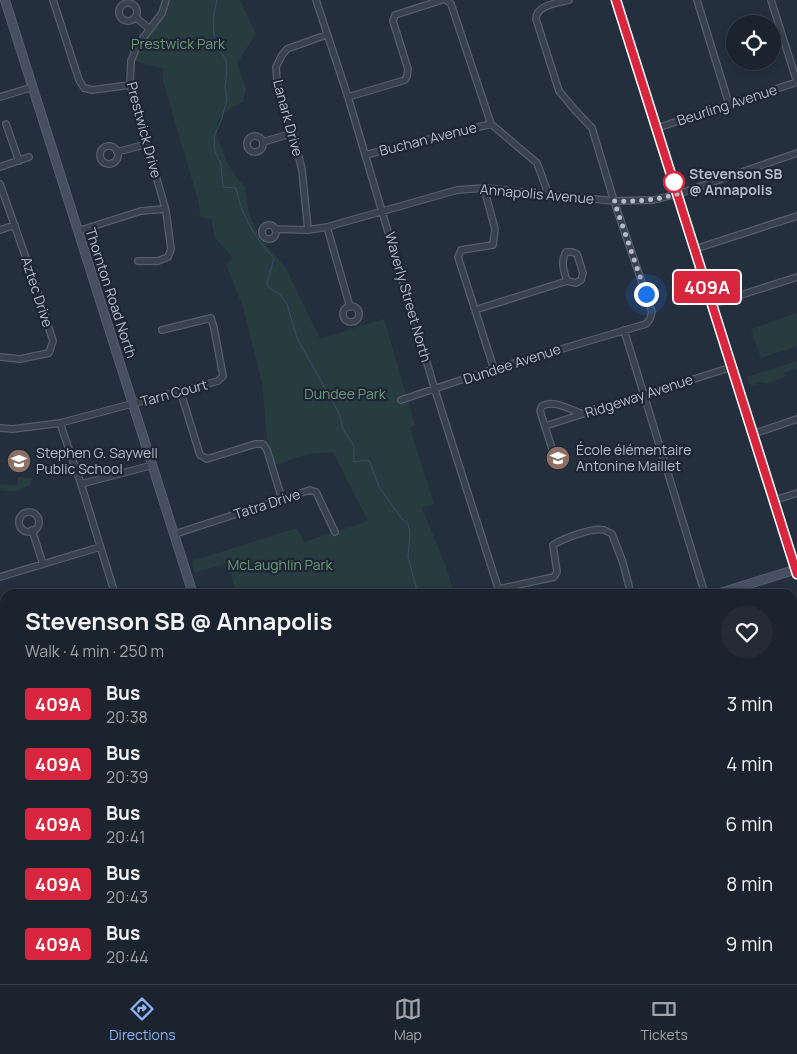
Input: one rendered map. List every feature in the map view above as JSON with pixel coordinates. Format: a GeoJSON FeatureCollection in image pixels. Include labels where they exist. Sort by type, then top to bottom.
{"type":"FeatureCollection","features":[{"type":"Feature","properties":{"kind":"main road","name":"Thornton Road North"},"geometry":{"type":"LineString","coordinates":[[4,0],[192,589]]}},
{"type":"Feature","properties":{"kind":"main road"},"geometry":{"type":"LineString","coordinates":[[616,0],[797,570],[734,589]]}},
{"type":"Feature","properties":{"kind":"street"},"geometry":{"type":"LineString","coordinates":[[53,0],[79,80],[84,88],[92,90],[130,85]]}},
{"type":"Feature","properties":{"kind":"street","name":"Prestwick Drive"},"geometry":{"type":"LineString","coordinates":[[138,261],[158,260],[168,257],[170,249],[165,209],[130,85],[130,61],[137,46],[162,13],[166,0]]}},
{"type":"Feature","properties":{"kind":"street","name":"Waverly Street North"},"geometry":{"type":"LineString","coordinates":[[316,0],[348,97],[435,390],[498,589]]}},
{"type":"Feature","properties":{"kind":"street"},"geometry":{"type":"LineString","coordinates":[[348,97],[404,80],[408,76],[408,68],[393,21],[395,15],[442,0]]}},
{"type":"Feature","properties":{"kind":"street"},"geometry":{"type":"LineString","coordinates":[[446,0],[451,4],[491,124],[537,163],[548,193]]}},
{"type":"Feature","properties":{"kind":"street","name":"Dundee Avenue"},"geometry":{"type":"LineString","coordinates":[[402,400],[494,369],[646,324],[650,319],[652,312],[614,201],[592,128],[559,91],[536,19],[536,14],[540,9],[569,0]]}},
{"type":"Feature","properties":{"kind":"street"},"geometry":{"type":"LineString","coordinates":[[697,0],[729,104]]}},
{"type":"Feature","properties":{"kind":"street"},"geometry":{"type":"LineString","coordinates":[[771,0],[797,82]]}},
{"type":"Feature","properties":{"kind":"street"},"geometry":{"type":"LineString","coordinates":[[135,17],[150,29]]}},
{"type":"Feature","properties":{"kind":"street","name":"Lanark Drive"},"geometry":{"type":"LineString","coordinates":[[308,230],[302,170],[277,82],[276,67],[287,49],[326,35]]}},
{"type":"Feature","properties":{"kind":"street","name":"Beurling Avenue"},"geometry":{"type":"LineString","coordinates":[[657,128],[797,82]]}},
{"type":"Feature","properties":{"kind":"street"},"geometry":{"type":"LineString","coordinates":[[0,97],[32,87]]}},
{"type":"Feature","properties":{"kind":"street"},"geometry":{"type":"LineString","coordinates":[[6,124],[19,161]]}},
{"type":"Feature","properties":{"kind":"street","name":"Buchan Avenue"},"geometry":{"type":"LineString","coordinates":[[365,155],[491,124]]}},
{"type":"Feature","properties":{"kind":"street"},"geometry":{"type":"LineString","coordinates":[[263,142],[293,133]]}},
{"type":"Feature","properties":{"kind":"street"},"geometry":{"type":"LineString","coordinates":[[117,152],[147,144]]}},
{"type":"Feature","properties":{"kind":"street","name":"Annapolis Avenue"},"geometry":{"type":"LineString","coordinates":[[275,229],[308,230],[328,227],[457,190],[484,188],[614,201],[654,200],[797,154]]}},
{"type":"Feature","properties":{"kind":"street"},"geometry":{"type":"LineString","coordinates":[[0,167],[29,157]]}},
{"type":"Feature","properties":{"kind":"street","name":"Aztec Drive"},"geometry":{"type":"LineString","coordinates":[[0,184],[53,341],[49,353],[20,359],[0,357]]}},
{"type":"Feature","properties":{"kind":"street"},"geometry":{"type":"LineString","coordinates":[[484,188],[495,229],[493,245],[461,250],[458,257],[494,369]]}},
{"type":"Feature","properties":{"kind":"street"},"geometry":{"type":"LineString","coordinates":[[78,231],[141,211],[165,209]]}},
{"type":"Feature","properties":{"kind":"street"},"geometry":{"type":"LineString","coordinates":[[695,249],[797,216]]}},
{"type":"Feature","properties":{"kind":"street"},"geometry":{"type":"LineString","coordinates":[[0,230],[15,226]]}},
{"type":"Feature","properties":{"kind":"street"},"geometry":{"type":"LineString","coordinates":[[328,227],[350,307]]}},
{"type":"Feature","properties":{"kind":"street"},"geometry":{"type":"LineString","coordinates":[[475,310],[567,281],[576,284],[581,280],[583,273],[577,254],[572,252],[566,252],[563,257],[562,265],[567,281]]}},
{"type":"Feature","properties":{"kind":"street"},"geometry":{"type":"LineString","coordinates":[[713,304],[797,277]]}},
{"type":"Feature","properties":{"kind":"street","name":"Tarn Court"},"geometry":{"type":"LineString","coordinates":[[0,428],[13,429],[60,423],[218,381],[223,376],[211,318],[162,330]]}},
{"type":"Feature","properties":{"kind":"street"},"geometry":{"type":"LineString","coordinates":[[624,330],[703,589]]}},
{"type":"Feature","properties":{"kind":"street","name":"Ridgeway Avenue"},"geometry":{"type":"LineString","coordinates":[[545,426],[732,367]]}},
{"type":"Feature","properties":{"kind":"street"},"geometry":{"type":"LineString","coordinates":[[180,390],[200,455],[207,459],[255,444],[263,444],[282,499]]}},
{"type":"Feature","properties":{"kind":"street"},"geometry":{"type":"LineString","coordinates":[[557,464],[540,410],[542,406],[548,403],[556,404],[583,414]]}},
{"type":"Feature","properties":{"kind":"street"},"geometry":{"type":"LineString","coordinates":[[753,434],[797,418]]}},
{"type":"Feature","properties":{"kind":"street"},"geometry":{"type":"LineString","coordinates":[[60,423],[113,589]]}},
{"type":"Feature","properties":{"kind":"street"},"geometry":{"type":"LineString","coordinates":[[81,484],[153,465]]}},
{"type":"Feature","properties":{"kind":"street","name":"Tatra Drive"},"geometry":{"type":"LineString","coordinates":[[175,534],[310,490],[315,491],[335,532]]}},
{"type":"Feature","properties":{"kind":"street"},"geometry":{"type":"LineString","coordinates":[[775,500],[797,493]]}},
{"type":"Feature","properties":{"kind":"street"},"geometry":{"type":"LineString","coordinates":[[510,589],[554,577],[557,572],[553,545],[559,541],[603,529],[612,534],[623,563],[630,589]]}},
{"type":"Feature","properties":{"kind":"street"},"geometry":{"type":"LineString","coordinates":[[32,530],[43,564]]}},
{"type":"Feature","properties":{"kind":"street"},"geometry":{"type":"LineString","coordinates":[[0,576],[100,547]]}},
{"type":"Feature","properties":{"kind":"green space"},"geometry":{"type":"Polygon","coordinates":[[[168,0],[240,0],[256,34],[237,63],[246,88],[243,102],[224,114],[217,125],[221,149],[235,175],[245,186],[249,214],[260,238],[285,266],[320,339],[384,319],[415,425],[410,428],[434,504],[422,508],[447,569],[453,589],[235,589],[228,563],[194,573],[192,561],[297,528],[304,542],[368,521],[333,452],[308,454],[275,465],[267,438],[262,383],[242,304],[226,265],[233,258],[215,238],[211,219],[200,217],[199,204],[162,77],[164,69],[135,61],[138,53],[167,8],[168,0]]]}},
{"type":"Feature","properties":{"kind":"green space"},"geometry":{"type":"Polygon","coordinates":[[[797,313],[797,346],[761,358],[751,329],[797,313]]]}},
{"type":"Feature","properties":{"kind":"green space"},"geometry":{"type":"Polygon","coordinates":[[[797,361],[797,368],[784,373],[785,377],[764,384],[763,382],[750,386],[747,377],[797,361]]]}},
{"type":"Feature","properties":{"kind":"green space"},"geometry":{"type":"Polygon","coordinates":[[[18,477],[33,478],[30,485],[14,492],[0,490],[0,484],[17,485],[18,477]]]}},
{"type":"Feature","properties":{"kind":"waterway"},"geometry":{"type":"LineString","coordinates":[[217,0],[213,19],[215,47],[226,60],[227,69],[225,88],[227,99],[221,121],[214,136],[215,151],[221,165],[223,187],[236,188],[245,217],[274,258],[267,284],[269,288],[280,294],[287,304],[297,338],[339,413],[343,429],[354,446],[354,462],[366,460],[370,462],[379,487],[402,519],[408,524],[410,533],[408,557],[417,589]]}},
{"type":"Feature","properties":{"kind":"bus line","name":"409A"},"geometry":{"type":"LineString","coordinates":[[616,0],[797,574]]}},
{"type":"Feature","properties":{"kind":"place","name":"Stevenson SB @ Annapolis"},"geometry":{"type":"Point","coordinates":[674,182]}},
{"type":"Feature","properties":{"kind":"place","name":"École élémentaire Antonine Maillet"},"geometry":{"type":"Point","coordinates":[558,458]}},
{"type":"Feature","properties":{"kind":"place","name":"Stephen G. Saywell Public School"},"geometry":{"type":"Point","coordinates":[19,461]}},
{"type":"Feature","properties":{"kind":"route"},"geometry":{"type":"LineString","coordinates":[[646,294],[614,201],[654,200],[677,194],[674,182]]}},
{"type":"Feature","properties":{"kind":"park label","name":"Prestwick Park"},"geometry":{"type":"Point","coordinates":[178,44]}},
{"type":"Feature","properties":{"kind":"park label","name":"Dundee Park"},"geometry":{"type":"Point","coordinates":[345,394]}},
{"type":"Feature","properties":{"kind":"park label","name":"McLaughlin Park"},"geometry":{"type":"Point","coordinates":[280,565]}}]}
